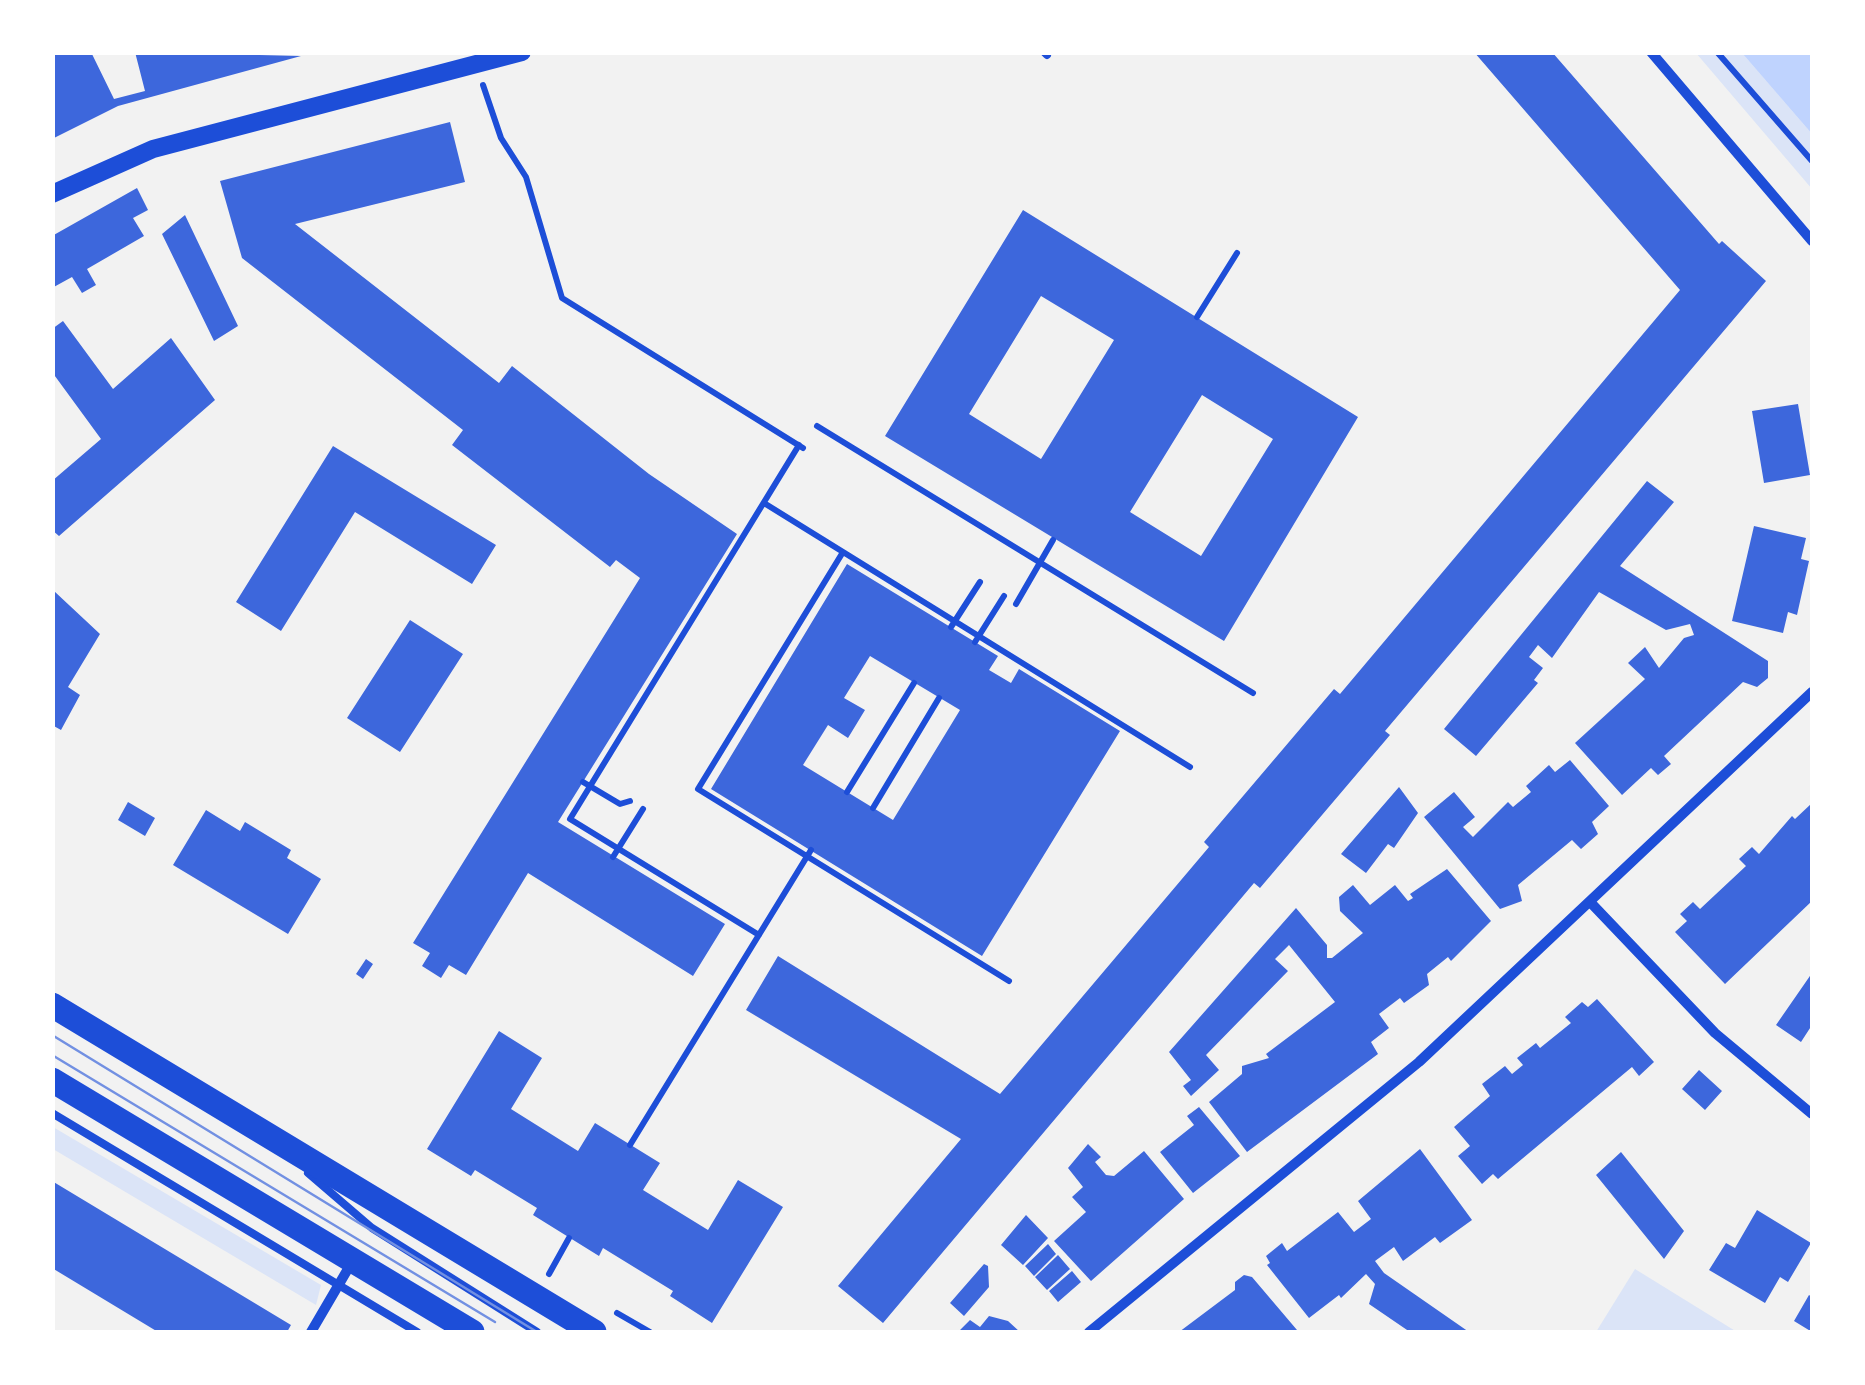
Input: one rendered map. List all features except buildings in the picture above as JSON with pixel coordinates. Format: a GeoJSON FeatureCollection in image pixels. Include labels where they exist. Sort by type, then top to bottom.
{"type":"FeatureCollection","features":[{"type":"Feature","properties":{"kind":"main road"},"geometry":{"type":"LineString","coordinates":[[52,1005],[242,1116],[594,1332]]}},
{"type":"Feature","properties":{"kind":"main road"},"geometry":{"type":"LineString","coordinates":[[52,1080],[472,1332]]}},
{"type":"Feature","properties":{"kind":"street"},"geometry":{"type":"LineString","coordinates":[[52,194],[153,149],[522,52]]}},
{"type":"Feature","properties":{"kind":"street"},"geometry":{"type":"LineString","coordinates":[[1651,52],[1812,241]]}},
{"type":"Feature","properties":{"kind":"street"},"geometry":{"type":"LineString","coordinates":[[1090,1332],[1419,1062],[1592,904],[1812,692]]}},
{"type":"Feature","properties":{"kind":"street"},"geometry":{"type":"LineString","coordinates":[[1592,904],[1715,1033],[1812,1114]]}},
{"type":"Feature","properties":{"kind":"street"},"geometry":{"type":"LineString","coordinates":[[311,1332],[352,1261]]}},
{"type":"Feature","properties":{"kind":"lane"},"geometry":{"type":"LineString","coordinates":[[52,1113],[417,1332]]}},
{"type":"Feature","properties":{"kind":"lane"},"geometry":{"type":"LineString","coordinates":[[242,1116],[372,1228],[538,1332]]}},
{"type":"Feature","properties":{"kind":"path"},"geometry":{"type":"LineString","coordinates":[[1717,52],[1812,160]]}},
{"type":"Feature","properties":{"kind":"path"},"geometry":{"type":"LineString","coordinates":[[478,64],[502,138],[526,177],[562,298],[801,446],[587,784],[570,819],[759,935]]}},
{"type":"Feature","properties":{"kind":"path"},"geometry":{"type":"LineString","coordinates":[[1197,317],[1237,253]]}},
{"type":"Feature","properties":{"kind":"path"},"geometry":{"type":"LineString","coordinates":[[817,426],[1253,693]]}},
{"type":"Feature","properties":{"kind":"path"},"geometry":{"type":"LineString","coordinates":[[764,503],[976,639],[1190,767]]}},
{"type":"Feature","properties":{"kind":"path"},"geometry":{"type":"LineString","coordinates":[[1016,604],[1053,540]]}},
{"type":"Feature","properties":{"kind":"path"},"geometry":{"type":"LineString","coordinates":[[843,552],[698,789],[835,870],[1009,982]]}},
{"type":"Feature","properties":{"kind":"path"},"geometry":{"type":"LineString","coordinates":[[953,624],[980,582]]}},
{"type":"Feature","properties":{"kind":"path"},"geometry":{"type":"LineString","coordinates":[[976,639],[1004,596]]}},
{"type":"Feature","properties":{"kind":"path"},"geometry":{"type":"LineString","coordinates":[[847,792],[914,683]]}},
{"type":"Feature","properties":{"kind":"path"},"geometry":{"type":"LineString","coordinates":[[873,808],[939,698]]}},
{"type":"Feature","properties":{"kind":"path"},"geometry":{"type":"LineString","coordinates":[[587,784],[620,804],[630,801]]}},
{"type":"Feature","properties":{"kind":"path"},"geometry":{"type":"LineString","coordinates":[[614,857],[643,808]]}},
{"type":"Feature","properties":{"kind":"path"},"geometry":{"type":"LineString","coordinates":[[630,1145],[809,854]]}},
{"type":"Feature","properties":{"kind":"path"},"geometry":{"type":"LineString","coordinates":[[693,906],[698,898]]}},
{"type":"Feature","properties":{"kind":"path"},"geometry":{"type":"LineString","coordinates":[[536,1297],[569,1238]]}},
{"type":"Feature","properties":{"kind":"shaded area"},"geometry":{"type":"Polygon","coordinates":[[[1696,53],[1742,53],[1812,134],[1812,189],[1696,53]]]}},
{"type":"Feature","properties":{"kind":"shaded area"},"geometry":{"type":"Polygon","coordinates":[[[53,1127],[321,1285],[316,1305],[53,1149],[53,1127]]]}},
{"type":"Feature","properties":{"kind":"shaded area"},"geometry":{"type":"Polygon","coordinates":[[[1635,1269],[1737,1332],[1596,1332],[1635,1269]]]}},
{"type":"Feature","properties":{"kind":"water"},"geometry":{"type":"Polygon","coordinates":[[[1742,53],[1812,53],[1812,134],[1742,53]]]}},
{"type":"Feature","properties":{"kind":"tram line"},"geometry":{"type":"LineString","coordinates":[[52,1035],[537,1332]]}},
{"type":"Feature","properties":{"kind":"tram line"},"geometry":{"type":"LineString","coordinates":[[52,1055],[495,1322]]}}]}
